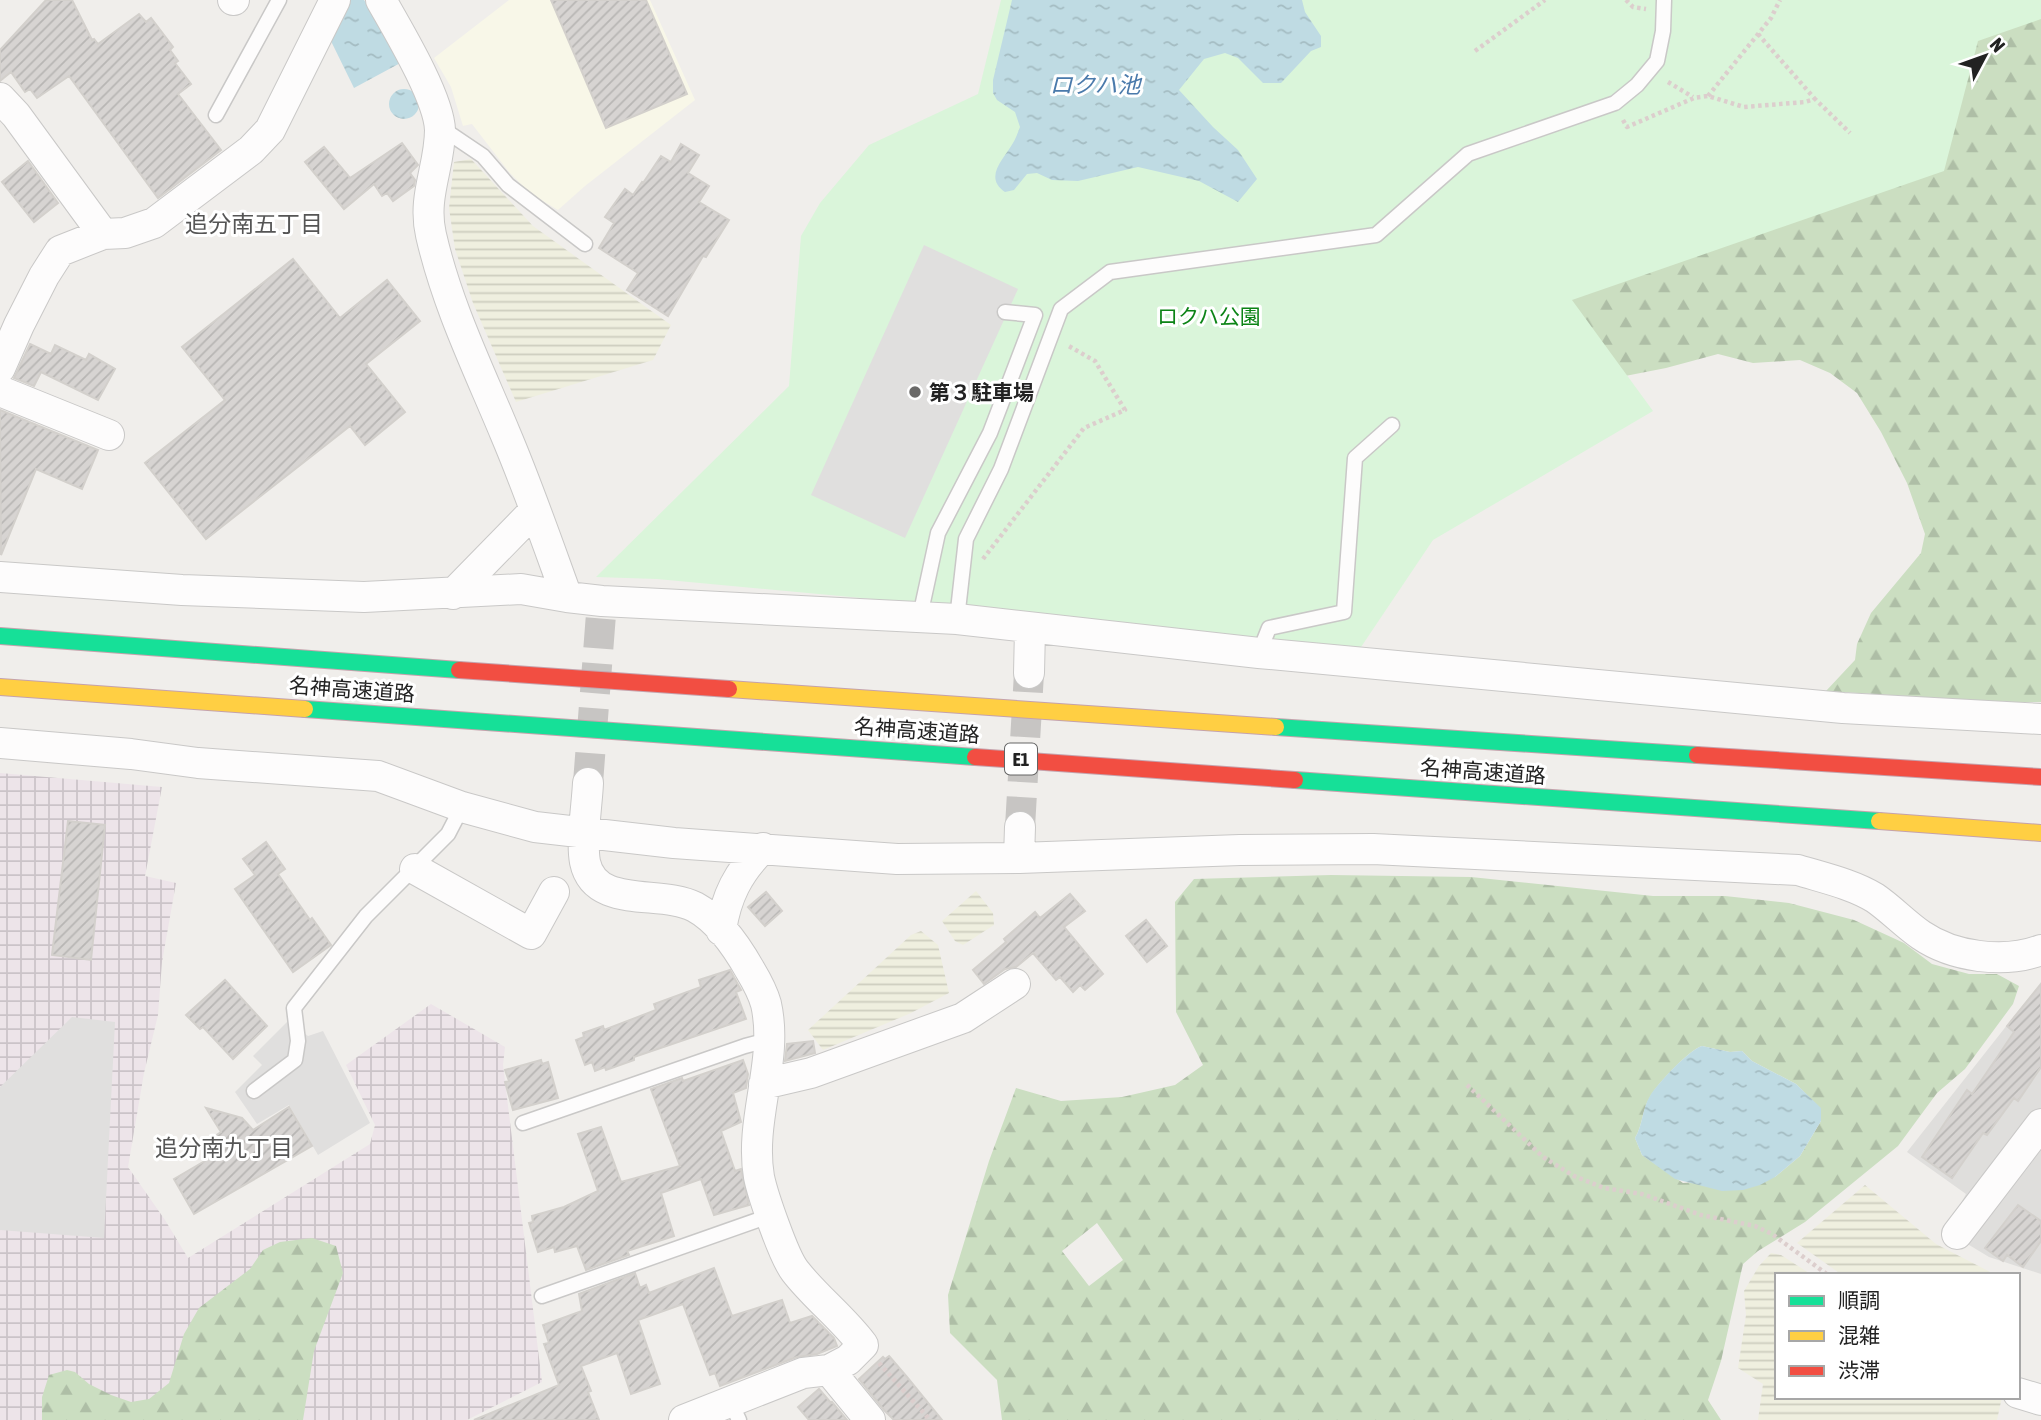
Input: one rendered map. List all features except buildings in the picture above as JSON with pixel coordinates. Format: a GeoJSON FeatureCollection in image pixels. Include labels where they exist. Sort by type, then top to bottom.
{"type":"FeatureCollection","features":[{"type":"Feature","properties":{"kind":"highway","name":"名神高速道路"},"geometry":{"type":"LineString","coordinates":[[0,636],[1039,712],[2041,778]]}},
{"type":"Feature","properties":{"kind":"highway","name":"名神高速道路"},"geometry":{"type":"LineString","coordinates":[[0,687],[2041,833]]}},
{"type":"Feature","properties":{"kind":"street"},"geometry":{"type":"LineString","coordinates":[[0,368],[44,276],[60,251],[103,234],[125,233],[154,223],[251,150],[270,130],[335,0]]}},
{"type":"Feature","properties":{"kind":"street"},"geometry":{"type":"LineString","coordinates":[[381,0],[417,66],[440,127],[427,205],[430,233],[457,322],[535,510],[567,597]]}},
{"type":"Feature","properties":{"kind":"street"},"geometry":{"type":"LineString","coordinates":[[0,98],[16,115],[103,234]]}},
{"type":"Feature","properties":{"kind":"street"},"geometry":{"type":"LineString","coordinates":[[0,391],[109,435]]}},
{"type":"Feature","properties":{"kind":"street"},"geometry":{"type":"LineString","coordinates":[[453,594],[535,510]]}},
{"type":"Feature","properties":{"kind":"street"},"geometry":{"type":"LineString","coordinates":[[0,577],[182,590],[364,597],[521,589],[603,601],[920,616],[1258,653],[1843,708],[2041,719]]}},
{"type":"Feature","properties":{"kind":"street"},"geometry":{"type":"LineString","coordinates":[[1029,673],[1030,629]]}},
{"type":"Feature","properties":{"kind":"street"},"geometry":{"type":"LineString","coordinates":[[0,743],[131,754],[198,763],[378,776],[463,807],[536,827],[674,843],[897,859],[1373,849],[1798,870],[1846,884],[1874,898],[1923,936],[1948,950],[1982,957],[2040,954]]}},
{"type":"Feature","properties":{"kind":"street"},"geometry":{"type":"LineString","coordinates":[[588,783],[585,862],[590,875],[599,886],[616,894],[682,902],[707,915],[751,972],[766,1003],[768,1040],[757,1126],[760,1180],[793,1268],[863,1345],[848,1360],[829,1370],[803,1373],[735,1411],[684,1420]]}},
{"type":"Feature","properties":{"kind":"street"},"geometry":{"type":"LineString","coordinates":[[1019,858],[1020,827]]}},
{"type":"Feature","properties":{"kind":"street"},"geometry":{"type":"LineString","coordinates":[[721,930],[725,905],[736,881],[763,848]]}},
{"type":"Feature","properties":{"kind":"street"},"geometry":{"type":"LineString","coordinates":[[415,869],[531,934],[554,892]]}},
{"type":"Feature","properties":{"kind":"street"},"geometry":{"type":"LineString","coordinates":[[764,1084],[811,1073],[963,1018],[1015,984]]}},
{"type":"Feature","properties":{"kind":"street"},"geometry":{"type":"LineString","coordinates":[[1957,1234],[2041,1124]]}},
{"type":"Feature","properties":{"kind":"street"},"geometry":{"type":"LineString","coordinates":[[829,1370],[870,1420]]}},
{"type":"Feature","properties":{"kind":"street"},"geometry":{"type":"LineString","coordinates":[[2020,1394],[2041,1400]]}},
{"type":"Feature","properties":{"kind":"lane"},"geometry":{"type":"LineString","coordinates":[[216,115],[279,0]]}},
{"type":"Feature","properties":{"kind":"lane"},"geometry":{"type":"LineString","coordinates":[[957,619],[967,539],[1001,469],[1061,309],[1110,272],[1376,235],[1468,154],[1615,103],[1637,85],[1657,61],[1664,31],[1664,0]]}},
{"type":"Feature","properties":{"kind":"lane"},"geometry":{"type":"LineString","coordinates":[[440,127],[483,156],[508,185],[585,244]]}},
{"type":"Feature","properties":{"kind":"lane"},"geometry":{"type":"LineString","coordinates":[[920,616],[939,533],[990,433],[1035,315],[1005,312]]}},
{"type":"Feature","properties":{"kind":"lane"},"geometry":{"type":"LineString","coordinates":[[1258,653],[1269,628],[1344,612],[1355,458],[1392,425]]}},
{"type":"Feature","properties":{"kind":"lane"},"geometry":{"type":"LineString","coordinates":[[254,1091],[295,1060],[298,1041],[294,1008],[366,916],[448,834],[463,807]]}},
{"type":"Feature","properties":{"kind":"lane"},"geometry":{"type":"LineString","coordinates":[[523,1123],[768,1040]]}},
{"type":"Feature","properties":{"kind":"lane"},"geometry":{"type":"LineString","coordinates":[[542,1296],[772,1215]]}},
{"type":"Feature","properties":{"kind":"path"},"geometry":{"type":"LineString","coordinates":[[1475,51],[1545,0]]}},
{"type":"Feature","properties":{"kind":"path"},"geometry":{"type":"LineString","coordinates":[[1708,96],[1771,18],[1780,0]]}},
{"type":"Feature","properties":{"kind":"path"},"geometry":{"type":"LineString","coordinates":[[1758,34],[1815,99],[1850,133]]}},
{"type":"Feature","properties":{"kind":"path"},"geometry":{"type":"LineString","coordinates":[[1668,82],[1694,98]]}},
{"type":"Feature","properties":{"kind":"path"},"geometry":{"type":"LineString","coordinates":[[1627,127],[1694,98],[1708,96],[1744,107],[1815,99]]}},
{"type":"Feature","properties":{"kind":"path"},"geometry":{"type":"LineString","coordinates":[[963,569],[983,559],[1084,428],[1125,410],[1095,361],[1051,337]]}},
{"type":"Feature","properties":{"kind":"path"},"geometry":{"type":"LineString","coordinates":[[1467,1084],[1543,1157],[1574,1176],[1604,1188],[1642,1194],[1701,1215],[1755,1226],[1772,1234],[1826,1273]]}},
{"type":"Feature","properties":{"kind":"path"},"geometry":{"type":"LineString","coordinates":[[863,1345],[930,1420]]}},
{"type":"Feature","properties":{"kind":"shaded area"},"geometry":{"type":"Polygon","coordinates":[[[509,0],[650,0],[695,100],[558,210],[531,194],[509,172],[472,124],[463,126],[451,87],[434,58],[509,0]]]}},
{"type":"Feature","properties":{"kind":"shaded area","name":"第３駐車場"},"geometry":{"type":"Polygon","coordinates":[[[924,245],[1018,289],[905,538],[811,495],[924,245]]]}},
{"type":"Feature","properties":{"kind":"shaded area"},"geometry":{"type":"Polygon","coordinates":[[[0,773],[162,787],[145,876],[176,883],[162,962],[158,1015],[144,1073],[128,1167],[188,1258],[370,1144],[375,1125],[346,1065],[431,1004],[505,1047],[503,1065],[542,1382],[467,1420],[0,1420],[0,773]]]}},
{"type":"Feature","properties":{"kind":"shaded area"},"geometry":{"type":"Polygon","coordinates":[[[2041,982],[2041,1274],[1989,1257],[1946,1231],[1966,1194],[1907,1152],[2041,982]]]}},
{"type":"Feature","properties":{"kind":"shaded area"},"geometry":{"type":"Polygon","coordinates":[[[72,1017],[115,1022],[104,1238],[0,1230],[0,1087],[72,1017]]]}},
{"type":"Feature","properties":{"kind":"shaded area"},"geometry":{"type":"Polygon","coordinates":[[[288,1021],[308,1036],[323,1031],[370,1123],[318,1155],[289,1105],[257,1124],[235,1092],[262,1065],[253,1056],[288,1021]]]}},
{"type":"Feature","properties":{"kind":"green space","name":"ロクハ公園"},"geometry":{"type":"Polygon","coordinates":[[[1001,0],[2041,0],[2041,19],[1978,41],[1944,171],[1572,300],[1653,411],[1433,540],[1359,650],[1056,616],[657,579],[596,577],[789,386],[801,236],[820,203],[869,145],[978,94],[1001,0]]]}},
{"type":"Feature","properties":{"kind":"green space"},"geometry":{"type":"Polygon","coordinates":[[[2041,0],[2041,702],[1826,691],[1855,660],[1857,644],[1871,613],[1921,553],[1925,534],[1907,483],[1881,432],[1857,393],[1830,373],[1800,360],[1753,363],[1718,354],[1620,377],[1155,286],[1851,48],[2041,0]]]}},
{"type":"Feature","properties":{"kind":"green space"},"geometry":{"type":"Polygon","coordinates":[[[471,159],[533,226],[671,325],[653,360],[516,402],[473,303],[455,249],[449,208],[454,162],[471,159]]]}},
{"type":"Feature","properties":{"kind":"green space"},"geometry":{"type":"Polygon","coordinates":[[[1331,875],[1471,877],[1653,896],[1725,896],[1789,903],[1854,920],[1904,943],[1932,964],[1969,974],[1997,974],[2019,986],[2013,1004],[1965,1069],[1937,1093],[1898,1146],[1805,1222],[1758,1251],[1743,1264],[1721,1361],[1708,1400],[1721,1420],[1002,1420],[997,1380],[950,1333],[948,1295],[989,1161],[1016,1088],[1061,1101],[1122,1097],[1175,1085],[1203,1065],[1176,1012],[1175,902],[1194,879],[1331,875]],[[1702,1046],[1674,1068],[1647,1102],[1635,1138],[1642,1155],[1683,1183],[1775,1177],[1800,1156],[1821,1121],[1821,1109],[1796,1084],[1752,1061],[1742,1051],[1730,1052],[1702,1046]],[[1097,1223],[1062,1251],[1089,1286],[1123,1260],[1097,1223]]]}},
{"type":"Feature","properties":{"kind":"green space"},"geometry":{"type":"Polygon","coordinates":[[[976,891],[993,913],[994,925],[963,945],[955,941],[942,921],[976,891]]]}},
{"type":"Feature","properties":{"kind":"green space"},"geometry":{"type":"Polygon","coordinates":[[[921,931],[938,945],[949,993],[911,1013],[823,1050],[808,1030],[911,935],[921,931]]]}},
{"type":"Feature","properties":{"kind":"green space"},"geometry":{"type":"Polygon","coordinates":[[[1865,1185],[1936,1244],[1992,1273],[1839,1273],[1797,1243],[1865,1185]]]}},
{"type":"Feature","properties":{"kind":"green space"},"geometry":{"type":"Polygon","coordinates":[[[312,1238],[336,1246],[343,1273],[314,1351],[303,1420],[42,1420],[42,1397],[49,1375],[67,1370],[75,1372],[89,1384],[111,1395],[131,1402],[149,1399],[169,1383],[184,1334],[199,1308],[250,1269],[263,1250],[280,1242],[312,1238]]]}},
{"type":"Feature","properties":{"kind":"green space"},"geometry":{"type":"Polygon","coordinates":[[[1771,1253],[1781,1255],[1809,1273],[1775,1273],[1775,1399],[2002,1399],[1997,1420],[1758,1420],[1763,1384],[1738,1368],[1746,1315],[1744,1291],[1759,1266],[1771,1253]]]}},
{"type":"Feature","properties":{"kind":"water"},"geometry":{"type":"Polygon","coordinates":[[[347,0],[364,0],[404,61],[354,88],[328,35],[347,0]]]}},
{"type":"Feature","properties":{"kind":"water","name":"ロクハ池"},"geometry":{"type":"Polygon","coordinates":[[[1012,0],[1302,0],[1305,12],[1321,36],[1321,47],[1311,51],[1281,83],[1263,83],[1238,58],[1225,53],[1204,59],[1179,90],[1238,150],[1257,179],[1238,202],[1199,181],[1138,167],[1078,181],[1052,180],[1037,173],[1027,174],[1014,190],[1005,192],[999,186],[995,174],[1020,127],[1015,112],[997,100],[993,93],[993,80],[1012,0]]]}},
{"type":"Feature","properties":{"kind":"water"},"geometry":{"type":"Polygon","coordinates":[[[404,89],[410,90],[418,98],[418,110],[410,118],[404,119],[398,118],[390,110],[389,104],[390,98],[398,90],[404,89]]]}},
{"type":"Feature","properties":{"kind":"water"},"geometry":{"type":"Polygon","coordinates":[[[1702,1046],[1730,1052],[1742,1051],[1752,1061],[1796,1084],[1821,1108],[1821,1121],[1800,1156],[1775,1177],[1760,1185],[1743,1190],[1722,1191],[1675,1179],[1642,1155],[1635,1138],[1650,1096],[1674,1068],[1702,1046]]]}},
{"type":"Feature","properties":{"kind":"tunnel"},"geometry":{"type":"LineString","coordinates":[[588,783],[602,601]]}},
{"type":"Feature","properties":{"kind":"tunnel"},"geometry":{"type":"LineString","coordinates":[[1020,827],[1029,673]]}},
{"type":"Feature","properties":{"kind":"traffic: fast"},"geometry":{"type":"LineString","coordinates":[[0,636],[459,670]]}},
{"type":"Feature","properties":{"kind":"traffic: fast"},"geometry":{"type":"LineString","coordinates":[[305,709],[975,757]]}},
{"type":"Feature","properties":{"kind":"traffic: fast"},"geometry":{"type":"LineString","coordinates":[[1276,727],[1697,755]]}},
{"type":"Feature","properties":{"kind":"traffic: fast"},"geometry":{"type":"LineString","coordinates":[[1295,780],[1879,821]]}},
{"type":"Feature","properties":{"kind":"traffic: slow"},"geometry":{"type":"LineString","coordinates":[[0,687],[305,709]]}},
{"type":"Feature","properties":{"kind":"traffic: slow"},"geometry":{"type":"LineString","coordinates":[[729,689],[1276,727]]}},
{"type":"Feature","properties":{"kind":"traffic: slow"},"geometry":{"type":"LineString","coordinates":[[1879,821],[2041,833]]}},
{"type":"Feature","properties":{"kind":"traffic: jam"},"geometry":{"type":"LineString","coordinates":[[459,670],[729,689]]}},
{"type":"Feature","properties":{"kind":"traffic: jam"},"geometry":{"type":"LineString","coordinates":[[1697,755],[2041,777]]}},
{"type":"Feature","properties":{"kind":"traffic: jam"},"geometry":{"type":"LineString","coordinates":[[975,757],[1295,780]]}},
{"type":"Feature","properties":{"kind":"place","name":"第３駐車場"},"geometry":{"type":"Point","coordinates":[915,392]}},
{"type":"Feature","properties":{"kind":"district","name":"追分南五丁目"},"geometry":{"type":"Point","coordinates":[254,224]}},
{"type":"Feature","properties":{"kind":"district","name":"追分南九丁目"},"geometry":{"type":"Point","coordinates":[224,1148]}}]}
